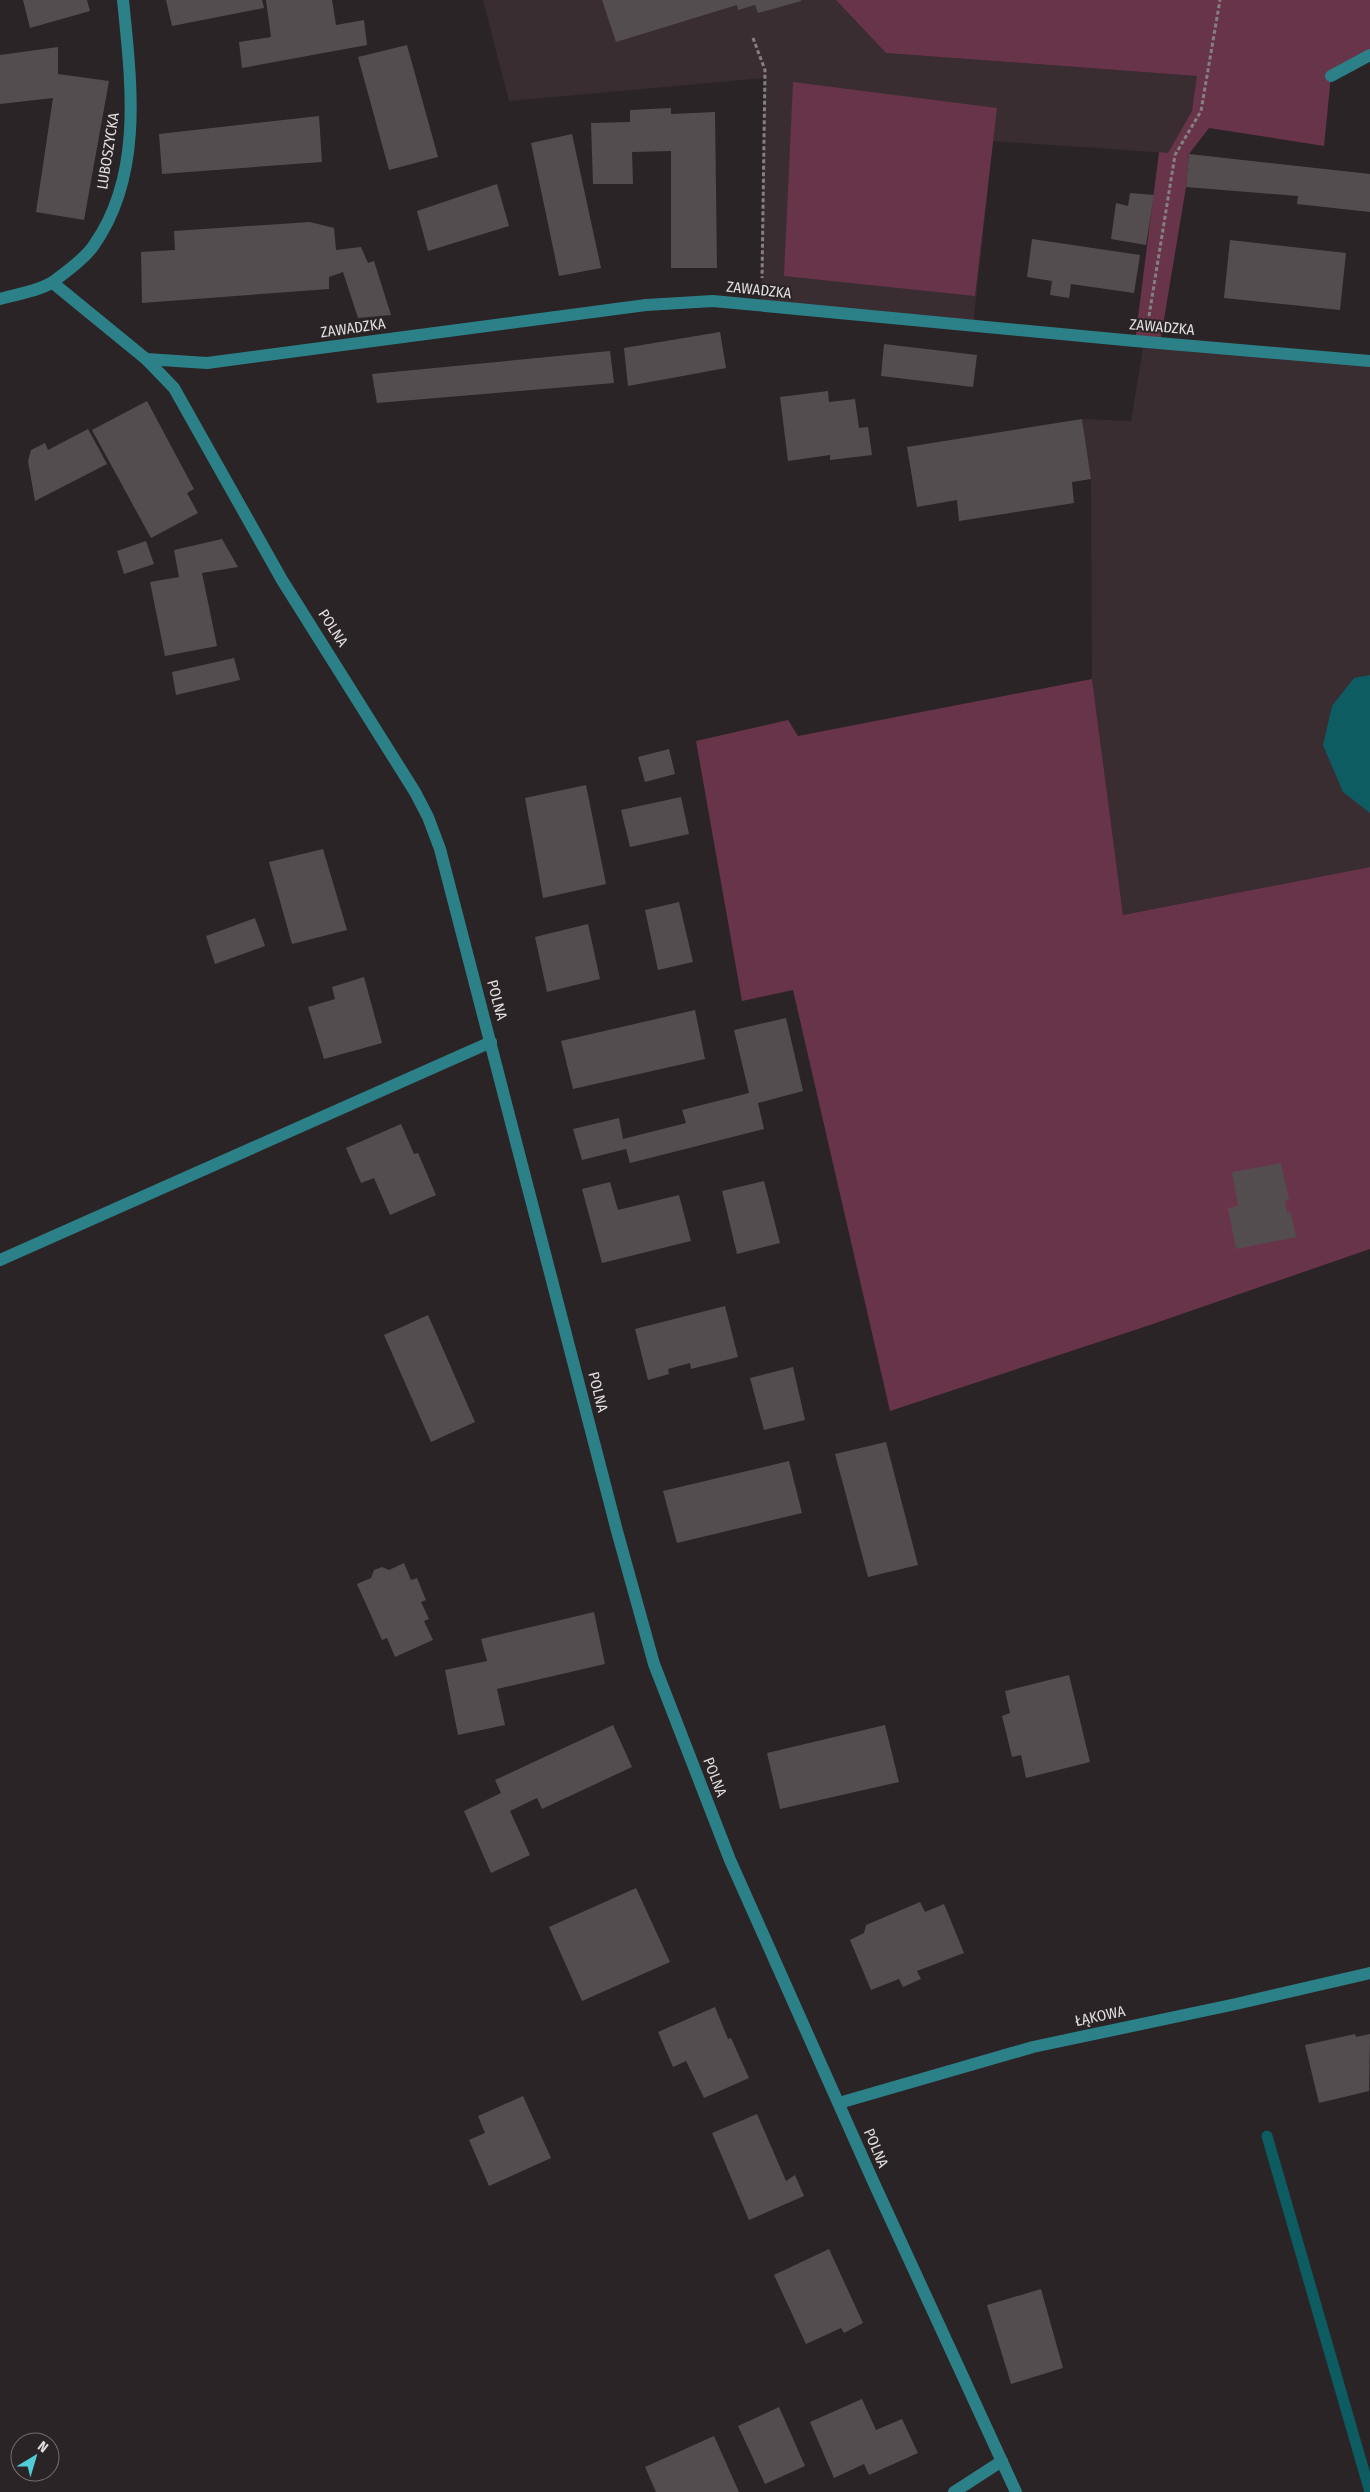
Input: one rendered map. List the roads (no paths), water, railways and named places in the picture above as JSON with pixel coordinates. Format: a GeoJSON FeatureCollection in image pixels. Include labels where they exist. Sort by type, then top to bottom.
{"type":"FeatureCollection","features":[{"type":"Feature","properties":{"kind":"street","name":"LUBOSZYCKA"},"geometry":{"type":"LineString","coordinates":[[53,283],[94,246],[115,205],[126,158],[131,120],[131,75],[123,0]]}},
{"type":"Feature","properties":{"kind":"street"},"geometry":{"type":"LineString","coordinates":[[1331,76],[1370,55]]}},
{"type":"Feature","properties":{"kind":"street"},"geometry":{"type":"LineString","coordinates":[[0,299],[53,283]]}},
{"type":"Feature","properties":{"kind":"street","name":"POLNA"},"geometry":{"type":"LineString","coordinates":[[53,283],[114,331],[146,359],[174,388],[282,580],[351,687],[424,809],[440,849],[617,1531],[654,1664],[730,1860],[1016,2492]]}},
{"type":"Feature","properties":{"kind":"street","name":"ZAWADZKA"},"geometry":{"type":"LineString","coordinates":[[146,359],[207,363],[646,305],[713,301],[1144,342],[1370,360]]}},
{"type":"Feature","properties":{"kind":"street"},"geometry":{"type":"LineString","coordinates":[[0,1260],[491,1042]]}},
{"type":"Feature","properties":{"kind":"street","name":"ŁĄKOWA"},"geometry":{"type":"LineString","coordinates":[[839,2103],[1033,2047],[1370,1973]]}},
{"type":"Feature","properties":{"kind":"street"},"geometry":{"type":"LineString","coordinates":[[954,2492],[1002,2461]]}},
{"type":"Feature","properties":{"kind":"water"},"geometry":{"type":"Polygon","coordinates":[[[1370,675],[1370,813],[1343,792],[1323,745],[1332,706],[1354,678],[1370,675]]]}},
{"type":"Feature","properties":{"kind":"waterway"},"geometry":{"type":"LineString","coordinates":[[1267,2136],[1370,2492]]}}]}
